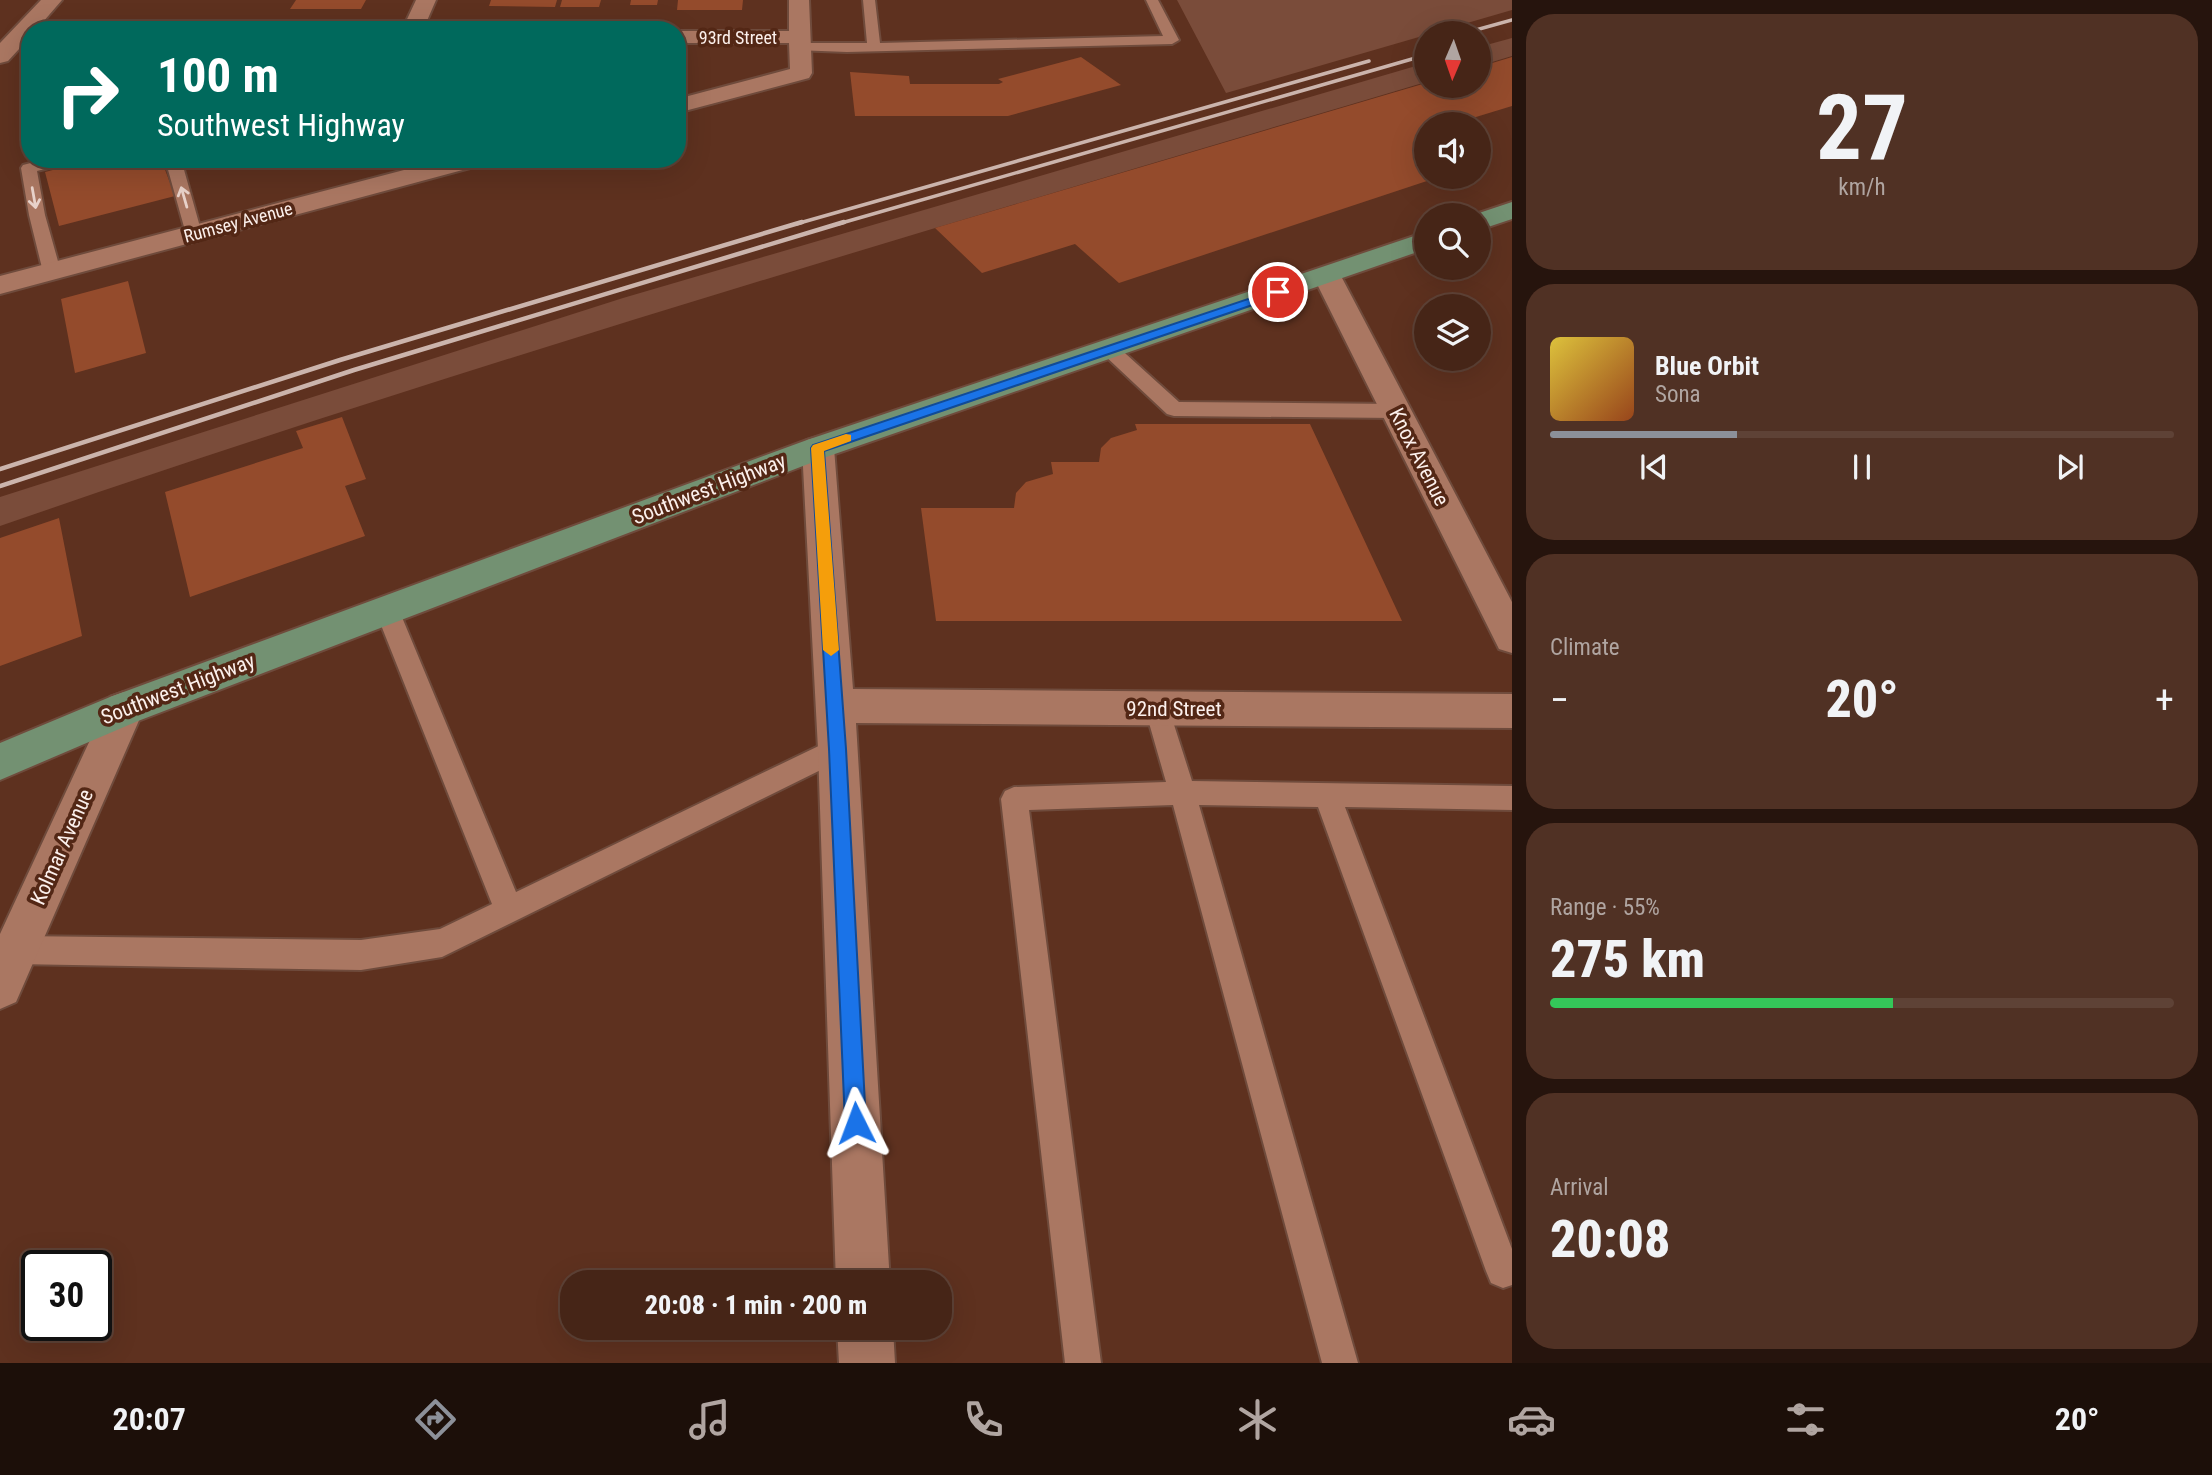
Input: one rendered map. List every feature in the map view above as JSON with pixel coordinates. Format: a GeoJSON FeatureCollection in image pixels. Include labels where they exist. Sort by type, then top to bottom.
{"type":"FeatureCollection","features":[{"type":"Feature","properties":{"kind":"main road"},"geometry":{"type":"LineString","coordinates":[[1491,218],[1512,210]]}},
{"type":"Feature","properties":{"kind":"main road","name":"Southwest Highway"},"geometry":{"type":"LineString","coordinates":[[0,762],[124,709],[818,448],[1414,244]]}},
{"type":"Feature","properties":{"kind":"street"},"geometry":{"type":"LineString","coordinates":[[31,21],[52,0]]}},
{"type":"Feature","properties":{"kind":"street"},"geometry":{"type":"LineString","coordinates":[[416,21],[426,0]]}},
{"type":"Feature","properties":{"kind":"street"},"geometry":{"type":"LineString","coordinates":[[686,104],[801,73],[799,0]]}},
{"type":"Feature","properties":{"kind":"street"},"geometry":{"type":"LineString","coordinates":[[0,56],[17,35]]}},
{"type":"Feature","properties":{"kind":"street","name":"93rd Street"},"geometry":{"type":"LineString","coordinates":[[686,37],[800,42]]}},
{"type":"Feature","properties":{"kind":"street","name":"Rumsey Avenue"},"geometry":{"type":"LineString","coordinates":[[0,285],[442,168]]}},
{"type":"Feature","properties":{"kind":"street","name":"Knox Avenue"},"geometry":{"type":"LineString","coordinates":[[1327,276],[1512,638]]}},
{"type":"Feature","properties":{"kind":"street"},"geometry":{"type":"LineString","coordinates":[[818,448],[838,749],[862,1270]]}},
{"type":"Feature","properties":{"kind":"street","name":"92nd Street"},"geometry":{"type":"LineString","coordinates":[[835,706],[1512,711]]}},
{"type":"Feature","properties":{"kind":"street","name":"Kolmar Avenue"},"geometry":{"type":"LineString","coordinates":[[8,968],[124,709]]}},
{"type":"Feature","properties":{"kind":"street"},"geometry":{"type":"LineString","coordinates":[[866,1340],[867,1363]]}},
{"type":"Feature","properties":{"kind":"lane"},"geometry":{"type":"LineString","coordinates":[[869,0],[874,47]]}},
{"type":"Feature","properties":{"kind":"lane"},"geometry":{"type":"LineString","coordinates":[[800,42],[874,47],[1172,40],[1152,0]]}},
{"type":"Feature","properties":{"kind":"lane"},"geometry":{"type":"LineString","coordinates":[[29,168],[37,215],[52,272]]}},
{"type":"Feature","properties":{"kind":"lane"},"geometry":{"type":"LineString","coordinates":[[176,168],[194,234]]}},
{"type":"Feature","properties":{"kind":"lane"},"geometry":{"type":"LineString","coordinates":[[1109,349],[1174,410],[1396,411]]}},
{"type":"Feature","properties":{"kind":"lane"},"geometry":{"type":"LineString","coordinates":[[387,610],[509,909]]}},
{"type":"Feature","properties":{"kind":"lane"},"geometry":{"type":"LineString","coordinates":[[1157,709],[1340,1363]]}},
{"type":"Feature","properties":{"kind":"lane"},"geometry":{"type":"LineString","coordinates":[[8,968],[361,955],[442,943],[838,749]]}},
{"type":"Feature","properties":{"kind":"lane"},"geometry":{"type":"LineString","coordinates":[[1083,1363],[1014,799],[1182,793],[1512,797]]}},
{"type":"Feature","properties":{"kind":"lane"},"geometry":{"type":"LineString","coordinates":[[1327,795],[1503,1271]]}},
{"type":"Feature","properties":{"kind":"shaded area"},"geometry":{"type":"Polygon","coordinates":[[[1177,0],[1512,0],[1512,10],[1474,21],[1414,21],[1414,38],[1226,93],[1177,0]]]}},
{"type":"Feature","properties":{"kind":"shaded area"},"geometry":{"type":"Polygon","coordinates":[[[1512,38],[1512,56],[1491,62],[1491,44],[1512,38]]]}},
{"type":"Feature","properties":{"kind":"shaded area"},"geometry":{"type":"Polygon","coordinates":[[[1414,67],[1414,86],[532,351],[0,526],[0,497],[623,298],[1414,67]]]}},
{"type":"Feature","properties":{"kind":"building"},"geometry":{"type":"Polygon","coordinates":[[[296,0],[366,0],[361,9],[290,9],[296,0]]]}},
{"type":"Feature","properties":{"kind":"building"},"geometry":{"type":"Polygon","coordinates":[[[491,0],[557,0],[555,7],[489,6],[491,0]]]}},
{"type":"Feature","properties":{"kind":"building"},"geometry":{"type":"Polygon","coordinates":[[[562,0],[601,0],[599,7],[560,7],[562,0]]]}},
{"type":"Feature","properties":{"kind":"building"},"geometry":{"type":"Polygon","coordinates":[[[631,0],[658,0],[657,5],[630,5],[631,0]]]}},
{"type":"Feature","properties":{"kind":"building"},"geometry":{"type":"Polygon","coordinates":[[[678,0],[743,0],[742,10],[677,10],[678,0]]]}},
{"type":"Feature","properties":{"kind":"building"},"geometry":{"type":"Polygon","coordinates":[[[1081,57],[1121,85],[1008,116],[855,116],[850,72],[909,76],[910,84],[999,84],[1003,82],[998,79],[1081,57]]]}},
{"type":"Feature","properties":{"kind":"building"},"geometry":{"type":"Polygon","coordinates":[[[1512,57],[1512,106],[1491,112],[1414,112],[1414,185],[1119,283],[1075,244],[982,273],[935,228],[1414,87],[1414,98],[1491,98],[1491,63],[1512,57]]]}},
{"type":"Feature","properties":{"kind":"building"},"geometry":{"type":"Polygon","coordinates":[[[60,168],[164,168],[175,196],[59,226],[45,172],[60,168]]]}},
{"type":"Feature","properties":{"kind":"building"},"geometry":{"type":"Polygon","coordinates":[[[128,281],[146,353],[75,373],[61,299],[128,281]]]}},
{"type":"Feature","properties":{"kind":"building"},"geometry":{"type":"Polygon","coordinates":[[[342,417],[366,479],[345,486],[365,536],[190,597],[165,492],[303,448],[296,431],[342,417]]]}},
{"type":"Feature","properties":{"kind":"building"},"geometry":{"type":"Polygon","coordinates":[[[1135,424],[1310,424],[1402,621],[936,621],[921,508],[1014,508],[1016,493],[1026,482],[1053,474],[1051,462],[1099,462],[1101,448],[1111,438],[1137,430],[1135,424]]]}},
{"type":"Feature","properties":{"kind":"building"},"geometry":{"type":"Polygon","coordinates":[[[59,518],[82,636],[0,666],[0,538],[59,518]]]}},
{"type":"Feature","properties":{"kind":"railway"},"geometry":{"type":"LineString","coordinates":[[1491,26],[1512,20]]}},
{"type":"Feature","properties":{"kind":"railway"},"geometry":{"type":"LineString","coordinates":[[838,224],[1414,58]]}},
{"type":"Feature","properties":{"kind":"railway"},"geometry":{"type":"LineString","coordinates":[[796,224],[1369,61]]}},
{"type":"Feature","properties":{"kind":"railway"},"geometry":{"type":"LineString","coordinates":[[0,469],[340,360],[802,222]]}},
{"type":"Feature","properties":{"kind":"railway"},"geometry":{"type":"LineString","coordinates":[[0,486],[354,370],[844,222]]}},
{"type":"Feature","properties":{"kind":"slow traffic"},"geometry":{"type":"LineString","coordinates":[[831,650],[818,448],[846,438]]}},
{"type":"Feature","properties":{"kind":"route"},"geometry":{"type":"LineString","coordinates":[[856,1123],[838,749],[818,448],[1278,292]]}}]}
